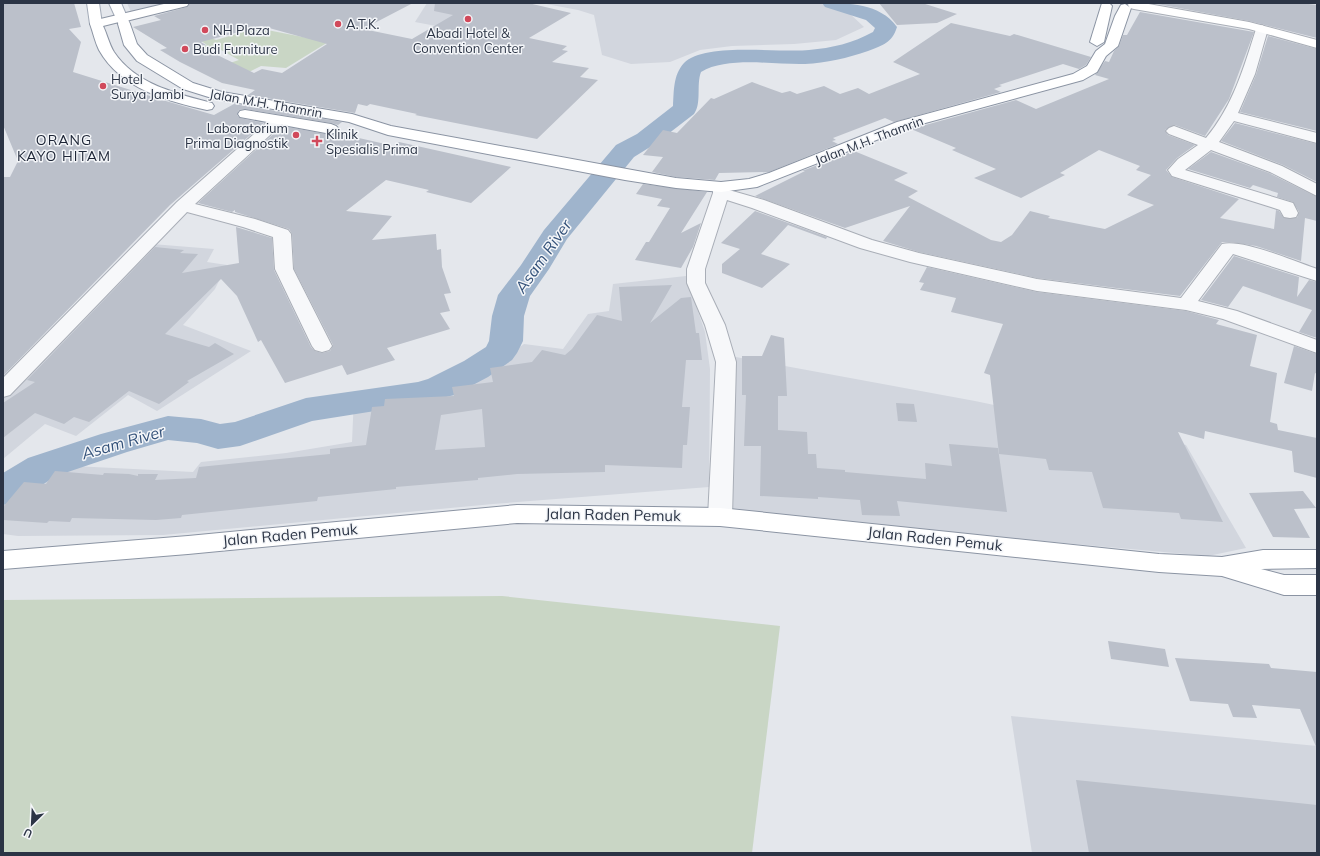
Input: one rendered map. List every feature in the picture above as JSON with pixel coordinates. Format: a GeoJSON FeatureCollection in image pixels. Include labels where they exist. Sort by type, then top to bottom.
{"type":"FeatureCollection","features":[{"type":"Feature","properties":{"kind":"main road","name":"Jalan M.H. Thamrin"},"geometry":{"type":"LineString","coordinates":[[93,3],[97,27],[106,51],[117,64],[140,82],[168,96],[277,121],[335,130],[388,130]]}},
{"type":"Feature","properties":{"kind":"main road","name":"Jalan M.H. Thamrin"},"geometry":{"type":"LineString","coordinates":[[115,3],[131,46],[142,58],[188,86],[220,96],[352,118],[388,130],[626,175],[721,190],[751,184],[775,176],[902,125],[1078,77],[1092,69],[1101,54],[1111,46],[1120,16],[1131,5]]}},
{"type":"Feature","properties":{"kind":"main road"},"geometry":{"type":"LineString","coordinates":[[97,27],[189,4]]}},
{"type":"Feature","properties":{"kind":"main road"},"geometry":{"type":"LineString","coordinates":[[1101,54],[1096,44],[1104,4],[1131,5],[1262,29],[1317,44]]}},
{"type":"Feature","properties":{"kind":"main road","name":"Jalan Raden Pemuk"},"geometry":{"type":"LineString","coordinates":[[3,560],[188,545],[517,514],[720,517],[1159,563],[1222,567],[1284,585],[1317,585]]}},
{"type":"Feature","properties":{"kind":"main road","name":"Jalan Raden Pemuk"},"geometry":{"type":"LineString","coordinates":[[1222,567],[1263,558],[1317,559]]}},
{"type":"Feature","properties":{"kind":"street"},"geometry":{"type":"LineString","coordinates":[[1262,29],[1249,72],[1231,116],[1209,143],[1178,168],[1177,171],[1255,195],[1287,207],[1290,213]]}},
{"type":"Feature","properties":{"kind":"street"},"geometry":{"type":"LineString","coordinates":[[1231,116],[1317,138]]}},
{"type":"Feature","properties":{"kind":"street"},"geometry":{"type":"LineString","coordinates":[[4,389],[183,206],[277,121]]}},
{"type":"Feature","properties":{"kind":"street"},"geometry":{"type":"LineString","coordinates":[[1174,131],[1276,169],[1317,191]]}},
{"type":"Feature","properties":{"kind":"street"},"geometry":{"type":"LineString","coordinates":[[720,517],[726,362],[715,325],[696,283],[696,269],[721,190],[866,244],[916,258],[1037,285],[1186,304],[1230,315],[1317,347]]}},
{"type":"Feature","properties":{"kind":"street"},"geometry":{"type":"LineString","coordinates":[[183,206],[249,223],[282,234],[284,269],[322,346]]}},
{"type":"Feature","properties":{"kind":"street"},"geometry":{"type":"LineString","coordinates":[[1186,304],[1228,248],[1232,247],[1317,275]]}},
{"type":"Feature","properties":{"kind":"shaded area"},"geometry":{"type":"Polygon","coordinates":[[[127,3],[176,3],[131,12],[127,3]]]}},
{"type":"Feature","properties":{"kind":"shaded area","name":"Abadi Hotel & Convention Center"},"geometry":{"type":"Polygon","coordinates":[[[427,3],[524,3],[473,33],[415,22],[427,3]]]}},
{"type":"Feature","properties":{"kind":"shaded area"},"geometry":{"type":"Polygon","coordinates":[[[541,3],[819,3],[848,12],[864,27],[836,40],[794,44],[732,46],[700,50],[670,62],[631,64],[602,55],[594,15],[578,10],[541,3]]]}},
{"type":"Feature","properties":{"kind":"shaded area"},"geometry":{"type":"Polygon","coordinates":[[[152,244],[214,249],[207,262],[227,265],[215,289],[183,325],[251,351],[157,411],[128,395],[76,436],[45,424],[3,459],[3,397],[152,244]]]}},
{"type":"Feature","properties":{"kind":"shaded area"},"geometry":{"type":"Polygon","coordinates":[[[686,276],[705,332],[710,369],[709,487],[493,504],[163,535],[18,536],[3,534],[3,498],[34,464],[193,472],[201,462],[286,453],[352,442],[354,397],[432,389],[508,355],[524,344],[563,349],[588,314],[609,311],[613,284],[686,276]]]}},
{"type":"Feature","properties":{"kind":"shaded area"},"geometry":{"type":"Polygon","coordinates":[[[725,355],[975,401],[1186,445],[1246,548],[1208,556],[996,537],[722,508],[725,355]]]}},
{"type":"Feature","properties":{"kind":"shaded area"},"geometry":{"type":"Polygon","coordinates":[[[1011,716],[1317,746],[1317,853],[1032,853],[1011,716]]]}},
{"type":"Feature","properties":{"kind":"green space"},"geometry":{"type":"Polygon","coordinates":[[[257,28],[308,38],[338,36],[286,68],[261,66],[245,74],[202,72],[239,60],[214,46],[177,58],[174,55],[207,45],[197,38],[206,36],[216,40],[257,28]]]}},
{"type":"Feature","properties":{"kind":"green space"},"geometry":{"type":"Polygon","coordinates":[[[502,596],[780,626],[752,853],[3,853],[3,600],[502,596]]]}},
{"type":"Feature","properties":{"kind":"building"},"geometry":{"type":"Polygon","coordinates":[[[3,3],[74,3],[81,27],[69,29],[81,42],[73,72],[150,96],[157,100],[159,99],[214,115],[234,104],[342,122],[338,125],[245,109],[239,110],[237,115],[240,118],[264,123],[170,205],[4,375],[3,177],[10,177],[18,161],[3,125],[3,3]]]}},
{"type":"Feature","properties":{"kind":"building"},"geometry":{"type":"Polygon","coordinates":[[[190,3],[413,3],[363,29],[412,39],[453,15],[434,11],[435,3],[528,3],[571,13],[529,38],[567,46],[562,50],[568,51],[552,62],[589,68],[580,77],[598,80],[537,139],[415,115],[417,114],[370,104],[367,106],[358,104],[355,113],[248,95],[255,90],[222,83],[180,62],[160,50],[167,48],[133,27],[161,20],[154,16],[187,7],[190,3]],[[262,26],[201,42],[206,45],[199,46],[254,73],[262,69],[282,73],[327,44],[262,26]]]}},
{"type":"Feature","properties":{"kind":"building"},"geometry":{"type":"Polygon","coordinates":[[[879,3],[922,3],[957,14],[937,23],[897,25],[879,3]]]}},
{"type":"Feature","properties":{"kind":"building"},"geometry":{"type":"Polygon","coordinates":[[[1152,3],[1301,3],[1317,5],[1317,38],[1249,21],[1152,3]]]}},
{"type":"Feature","properties":{"kind":"building"},"geometry":{"type":"Polygon","coordinates":[[[1140,12],[1254,32],[1229,99],[1205,136],[1175,125],[1165,130],[1168,135],[1195,145],[1177,158],[1166,170],[1172,177],[1239,199],[1220,218],[1274,229],[1276,210],[1279,211],[1284,218],[1297,218],[1299,212],[1293,202],[1277,197],[1278,193],[1253,185],[1250,188],[1188,169],[1211,152],[1269,173],[1317,197],[1317,221],[1305,218],[1301,261],[1256,246],[1222,242],[1180,296],[1037,278],[919,252],[883,241],[910,206],[845,228],[755,196],[805,171],[802,171],[854,151],[908,173],[894,180],[918,191],[908,197],[991,240],[1001,242],[1012,235],[1030,211],[1050,216],[1048,218],[1105,229],[1154,205],[1127,195],[1151,175],[1136,170],[1140,166],[1099,150],[1060,173],[1065,175],[1021,198],[974,178],[996,169],[952,150],[956,148],[911,129],[1016,100],[1036,109],[1109,79],[1095,75],[1105,61],[1109,62],[1114,51],[1119,46],[1123,35],[1127,35],[1140,12]]]}},
{"type":"Feature","properties":{"kind":"building"},"geometry":{"type":"Polygon","coordinates":[[[951,23],[1010,36],[1014,34],[1091,57],[1086,65],[1079,69],[1063,64],[999,85],[1002,86],[994,89],[1001,92],[894,122],[885,118],[833,138],[836,140],[832,141],[838,144],[769,172],[719,173],[715,180],[676,177],[652,172],[663,157],[643,155],[663,130],[677,133],[711,98],[714,99],[752,82],[782,93],[790,91],[797,94],[824,86],[840,94],[858,88],[869,94],[920,74],[893,62],[951,23]]]}},
{"type":"Feature","properties":{"kind":"building"},"geometry":{"type":"Polygon","coordinates":[[[1268,36],[1317,49],[1317,131],[1240,112],[1256,75],[1268,36]]]}},
{"type":"Feature","properties":{"kind":"building"},"geometry":{"type":"Polygon","coordinates":[[[1235,123],[1317,144],[1317,182],[1283,165],[1221,141],[1235,123]]]}},
{"type":"Feature","properties":{"kind":"building"},"geometry":{"type":"Polygon","coordinates":[[[282,126],[331,135],[337,133],[394,146],[399,142],[511,167],[471,203],[426,192],[429,190],[386,180],[346,211],[392,216],[372,240],[436,234],[437,250],[441,249],[442,267],[451,293],[444,294],[450,311],[440,313],[450,329],[387,348],[395,360],[347,375],[342,365],[285,383],[261,340],[258,342],[237,296],[221,279],[165,334],[209,347],[215,343],[234,354],[187,381],[189,382],[159,404],[129,391],[89,422],[74,417],[64,424],[35,413],[3,438],[3,403],[35,382],[27,380],[155,247],[184,250],[180,253],[198,254],[182,273],[239,263],[236,227],[272,238],[274,270],[311,347],[315,351],[322,353],[330,351],[333,345],[294,269],[292,234],[289,229],[235,212],[235,210],[232,212],[198,203],[282,126]]]}},
{"type":"Feature","properties":{"kind":"building"},"geometry":{"type":"Polygon","coordinates":[[[643,184],[707,192],[681,233],[701,223],[693,247],[681,268],[635,260],[646,242],[649,242],[670,208],[657,206],[662,199],[636,194],[643,184]]]}},
{"type":"Feature","properties":{"kind":"building"},"geometry":{"type":"Polygon","coordinates":[[[755,211],[827,237],[826,239],[788,225],[761,254],[790,264],[762,288],[722,273],[722,264],[740,249],[721,243],[755,211]]]}},
{"type":"Feature","properties":{"kind":"building"},"geometry":{"type":"Polygon","coordinates":[[[1234,256],[1299,277],[1297,297],[1309,280],[1317,282],[1317,338],[1299,332],[1312,310],[1243,286],[1228,307],[1201,300],[1234,256]]]}},
{"type":"Feature","properties":{"kind":"building"},"geometry":{"type":"Polygon","coordinates":[[[927,267],[1037,292],[1186,311],[1219,320],[1216,324],[1257,335],[1250,366],[1277,373],[1270,422],[1277,424],[1278,430],[1317,438],[1317,478],[1294,472],[1292,451],[1205,431],[1204,439],[1178,432],[1223,522],[1181,519],[1179,513],[1103,508],[1092,472],[1049,470],[1046,459],[999,454],[990,375],[984,373],[1003,324],[951,312],[956,298],[920,290],[924,283],[919,282],[927,267]]]}},
{"type":"Feature","properties":{"kind":"building"},"geometry":{"type":"Polygon","coordinates":[[[672,285],[650,323],[681,298],[691,297],[696,333],[699,333],[702,360],[686,360],[682,407],[690,407],[687,445],[683,445],[682,468],[605,465],[605,472],[517,474],[478,478],[478,480],[396,487],[396,489],[318,497],[317,501],[182,515],[181,518],[156,520],[72,518],[70,522],[49,521],[47,523],[3,520],[3,507],[24,482],[46,484],[55,471],[103,475],[104,473],[129,474],[138,476],[138,474],[158,474],[155,480],[196,478],[199,467],[330,454],[330,449],[366,445],[372,407],[384,406],[385,399],[454,396],[452,387],[493,382],[490,368],[532,362],[542,350],[565,355],[572,349],[597,315],[622,321],[619,287],[672,285]],[[482,409],[441,415],[435,450],[485,447],[482,409]]]}},
{"type":"Feature","properties":{"kind":"building"},"geometry":{"type":"Polygon","coordinates":[[[771,335],[784,338],[787,396],[778,396],[778,430],[807,432],[808,454],[816,454],[817,468],[926,479],[925,463],[952,466],[949,444],[998,448],[1007,512],[897,501],[900,516],[862,515],[860,500],[818,497],[818,499],[760,496],[761,446],[744,446],[746,395],[742,395],[742,356],[762,356],[771,335]]]}},
{"type":"Feature","properties":{"kind":"building"},"geometry":{"type":"Polygon","coordinates":[[[1294,346],[1317,354],[1317,374],[1315,373],[1312,391],[1284,383],[1294,346]]]}},
{"type":"Feature","properties":{"kind":"building"},"geometry":{"type":"Polygon","coordinates":[[[896,403],[914,404],[917,422],[898,421],[896,403]]]}},
{"type":"Feature","properties":{"kind":"building"},"geometry":{"type":"Polygon","coordinates":[[[1303,491],[1316,508],[1294,509],[1310,538],[1273,537],[1249,493],[1303,491]]]}},
{"type":"Feature","properties":{"kind":"building"},"geometry":{"type":"Polygon","coordinates":[[[1108,641],[1165,649],[1169,667],[1111,659],[1108,641]]]}},
{"type":"Feature","properties":{"kind":"building"},"geometry":{"type":"Polygon","coordinates":[[[1175,658],[1269,664],[1271,668],[1317,672],[1317,749],[1300,709],[1252,705],[1257,718],[1233,717],[1228,704],[1190,701],[1175,658]]]}},
{"type":"Feature","properties":{"kind":"building"},"geometry":{"type":"Polygon","coordinates":[[[1076,780],[1317,805],[1317,853],[1089,853],[1076,780]]]}},
{"type":"Feature","properties":{"kind":"waterway","name":"Asam River"},"geometry":{"type":"LineString","coordinates":[[3,491],[42,467],[114,443],[168,428],[201,431],[218,437],[240,434],[306,410],[419,393],[441,387],[476,369],[500,353],[506,341],[508,316],[514,295],[534,269],[554,236],[625,151],[646,139],[685,109],[687,81],[693,67],[702,62],[730,57],[807,57],[827,55],[856,48],[883,36],[886,27],[873,16],[832,3]]}},
{"type":"Feature","properties":{"kind":"place","name":"Abadi Hotel & Convention Center"},"geometry":{"type":"Point","coordinates":[468,19]}},
{"type":"Feature","properties":{"kind":"place","name":"A.T.K."},"geometry":{"type":"Point","coordinates":[338,24]}},
{"type":"Feature","properties":{"kind":"place","name":"NH Plaza"},"geometry":{"type":"Point","coordinates":[205,30]}},
{"type":"Feature","properties":{"kind":"place","name":"Budi Furniture"},"geometry":{"type":"Point","coordinates":[185,49]}},
{"type":"Feature","properties":{"kind":"place","name":"Hotel Surya Jambi"},"geometry":{"type":"Point","coordinates":[103,86]}},
{"type":"Feature","properties":{"kind":"place","name":"Laboratorium Prima Diagnostik"},"geometry":{"type":"Point","coordinates":[296,135]}},
{"type":"Feature","properties":{"kind":"place","name":"Klinik Spesialis Prima"},"geometry":{"type":"Point","coordinates":[317,141]}},
{"type":"Feature","properties":{"kind":"district","name":"ORANG KAYO HITAM"},"geometry":{"type":"Point","coordinates":[64,148]}}]}
